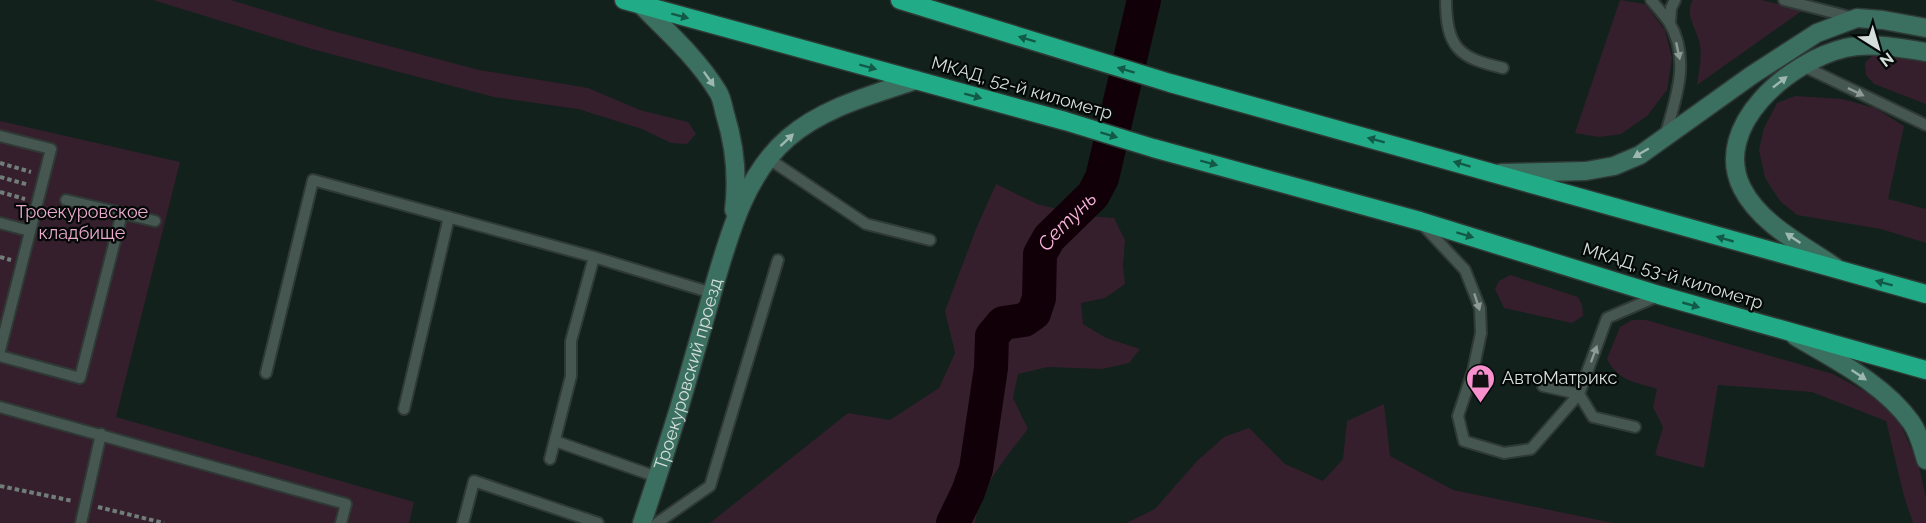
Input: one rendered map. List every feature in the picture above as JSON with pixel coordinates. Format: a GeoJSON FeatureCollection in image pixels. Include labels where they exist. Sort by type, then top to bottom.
{"type":"FeatureCollection","features":[{"type":"Feature","properties":{"kind":"highway"},"geometry":{"type":"LineString","coordinates":[[900,0],[1170,82],[1926,294]]}},
{"type":"Feature","properties":{"kind":"highway","name":"МКАД, 52-й километр"},"geometry":{"type":"LineString","coordinates":[[632,2],[1414,220]]}},
{"type":"Feature","properties":{"kind":"highway","name":"МКАД, 53-й километр"},"geometry":{"type":"LineString","coordinates":[[1414,220],[1791,334],[1926,370]]}},
{"type":"Feature","properties":{"kind":"street","name":"Троекуровский проезд"},"geometry":{"type":"LineString","coordinates":[[632,2],[680,43],[719,94],[733,140],[737,187],[733,224]]}},
{"type":"Feature","properties":{"kind":"street"},"geometry":{"type":"LineString","coordinates":[[1493,174],[1586,171],[1614,166],[1640,155],[1752,75],[1817,33],[1857,18],[1926,28]]}},
{"type":"Feature","properties":{"kind":"street"},"geometry":{"type":"LineString","coordinates":[[1842,271],[1771,223],[1741,188],[1736,168],[1736,147],[1742,128],[1759,102],[1777,82],[1803,66],[1844,48],[1863,45],[1888,46],[1926,52]]}},
{"type":"Feature","properties":{"kind":"street","name":"Троекуровский проезд"},"geometry":{"type":"LineString","coordinates":[[642,523],[680,405],[733,224],[750,188],[769,159],[787,139],[810,121],[850,102],[916,80]]}},
{"type":"Feature","properties":{"kind":"street"},"geometry":{"type":"LineString","coordinates":[[1791,334],[1875,386],[1897,405],[1912,423],[1926,460]]}},
{"type":"Feature","properties":{"kind":"lane"},"geometry":{"type":"LineString","coordinates":[[1446,0],[1450,33],[1459,52],[1478,63],[1503,68]]}},
{"type":"Feature","properties":{"kind":"lane"},"geometry":{"type":"LineString","coordinates":[[1651,0],[1670,24],[1680,52],[1680,86],[1665,137]]}},
{"type":"Feature","properties":{"kind":"lane"},"geometry":{"type":"LineString","coordinates":[[1670,24],[1671,8],[1675,0]]}},
{"type":"Feature","properties":{"kind":"lane"},"geometry":{"type":"LineString","coordinates":[[1784,0],[1857,18]]}},
{"type":"Feature","properties":{"kind":"lane"},"geometry":{"type":"LineString","coordinates":[[1803,66],[1926,125]]}},
{"type":"Feature","properties":{"kind":"lane"},"geometry":{"type":"LineString","coordinates":[[0,136],[51,149],[0,350]]}},
{"type":"Feature","properties":{"kind":"lane"},"geometry":{"type":"LineString","coordinates":[[769,159],[866,224],[930,240]]}},
{"type":"Feature","properties":{"kind":"lane"},"geometry":{"type":"LineString","coordinates":[[266,373],[313,180],[594,256],[712,293]]}},
{"type":"Feature","properties":{"kind":"lane"},"geometry":{"type":"LineString","coordinates":[[66,200],[154,221]]}},
{"type":"Feature","properties":{"kind":"lane"},"geometry":{"type":"LineString","coordinates":[[0,356],[80,378],[122,213]]}},
{"type":"Feature","properties":{"kind":"lane"},"geometry":{"type":"LineString","coordinates":[[404,409],[449,217]]}},
{"type":"Feature","properties":{"kind":"lane"},"geometry":{"type":"LineString","coordinates":[[1414,220],[1465,270],[1480,308],[1481,333],[1473,370],[1458,416],[1464,441],[1504,453],[1531,449],[1579,394],[1607,318],[1659,295]]}},
{"type":"Feature","properties":{"kind":"lane"},"geometry":{"type":"LineString","coordinates":[[0,223],[30,231]]}},
{"type":"Feature","properties":{"kind":"lane"},"geometry":{"type":"LineString","coordinates":[[550,459],[571,376],[571,341],[594,256]]}},
{"type":"Feature","properties":{"kind":"lane"},"geometry":{"type":"LineString","coordinates":[[657,523],[710,486],[778,260]]}},
{"type":"Feature","properties":{"kind":"lane"},"geometry":{"type":"LineString","coordinates":[[1473,370],[1485,373]]}},
{"type":"Feature","properties":{"kind":"lane"},"geometry":{"type":"LineString","coordinates":[[1542,386],[1579,394],[1593,417],[1635,427]]}},
{"type":"Feature","properties":{"kind":"lane"},"geometry":{"type":"LineString","coordinates":[[0,406],[346,504],[341,523]]}},
{"type":"Feature","properties":{"kind":"lane"},"geometry":{"type":"LineString","coordinates":[[81,523],[101,434]]}},
{"type":"Feature","properties":{"kind":"lane"},"geometry":{"type":"LineString","coordinates":[[555,441],[657,477]]}},
{"type":"Feature","properties":{"kind":"lane"},"geometry":{"type":"LineString","coordinates":[[463,523],[474,481],[598,523]]}},
{"type":"Feature","properties":{"kind":"path"},"geometry":{"type":"LineString","coordinates":[[0,163],[44,175]]}},
{"type":"Feature","properties":{"kind":"path"},"geometry":{"type":"LineString","coordinates":[[0,177],[41,188]]}},
{"type":"Feature","properties":{"kind":"path"},"geometry":{"type":"LineString","coordinates":[[0,192],[37,203]]}},
{"type":"Feature","properties":{"kind":"path"},"geometry":{"type":"LineString","coordinates":[[0,486],[164,523]]}},
{"type":"Feature","properties":{"kind":"green space"},"geometry":{"type":"Polygon","coordinates":[[[153,0],[231,0],[329,30],[479,70],[588,88],[640,110],[688,122],[696,134],[687,144],[671,143],[642,129],[578,109],[494,97],[312,49],[153,0]]]}},
{"type":"Feature","properties":{"kind":"green space"},"geometry":{"type":"Polygon","coordinates":[[[1620,0],[1645,4],[1665,30],[1672,58],[1667,90],[1647,116],[1621,134],[1599,137],[1575,133],[1620,0]]]}},
{"type":"Feature","properties":{"kind":"green space"},"geometry":{"type":"Polygon","coordinates":[[[1693,0],[1761,0],[1803,10],[1697,85],[1701,52],[1690,15],[1693,0]]]}},
{"type":"Feature","properties":{"kind":"green space"},"geometry":{"type":"Polygon","coordinates":[[[1895,53],[1926,61],[1926,104],[1874,84],[1866,75],[1865,63],[1874,54],[1895,53]]]}},
{"type":"Feature","properties":{"kind":"green space"},"geometry":{"type":"Polygon","coordinates":[[[1795,96],[1842,99],[1875,108],[1904,126],[1888,199],[1926,209],[1926,243],[1881,229],[1797,215],[1780,201],[1765,178],[1759,150],[1764,128],[1777,103],[1795,96]]]}},
{"type":"Feature","properties":{"kind":"green space","name":"Троекуровское кладбище"},"geometry":{"type":"Polygon","coordinates":[[[0,121],[180,162],[116,417],[414,502],[409,523],[0,523],[0,121]]]}},
{"type":"Feature","properties":{"kind":"green space"},"geometry":{"type":"Polygon","coordinates":[[[996,184],[1037,204],[1087,216],[1114,218],[1125,240],[1123,265],[1125,284],[1105,298],[1081,303],[1083,324],[1106,338],[1140,349],[1129,363],[1102,369],[1048,367],[1018,374],[1013,398],[1028,429],[988,485],[975,523],[710,523],[848,413],[890,420],[939,388],[955,353],[945,311],[996,184]]]}},
{"type":"Feature","properties":{"kind":"green space"},"geometry":{"type":"Polygon","coordinates":[[[1510,275],[1578,297],[1582,305],[1583,316],[1572,323],[1504,308],[1495,289],[1499,281],[1510,275]]]}},
{"type":"Feature","properties":{"kind":"green space"},"geometry":{"type":"Polygon","coordinates":[[[1632,320],[1646,320],[1833,374],[1879,399],[1901,425],[1919,467],[1926,498],[1926,523],[1913,523],[1886,421],[1812,392],[1718,385],[1704,468],[1655,455],[1663,427],[1653,407],[1657,389],[1622,376],[1616,372],[1607,359],[1620,327],[1632,320]]]}},
{"type":"Feature","properties":{"kind":"green space"},"geometry":{"type":"Polygon","coordinates":[[[1384,404],[1390,456],[1453,490],[1613,523],[1126,523],[1155,509],[1197,461],[1224,437],[1249,428],[1285,464],[1323,481],[1343,459],[1347,421],[1384,404]]]}},
{"type":"Feature","properties":{"kind":"waterway","name":"Сетунь"},"geometry":{"type":"LineString","coordinates":[[953,523],[976,469],[991,368],[992,336],[1003,323],[1024,320],[1034,313],[1039,298],[1040,254],[1049,238],[1093,195],[1102,178],[1144,0]]}},
{"type":"Feature","properties":{"kind":"place","name":"АвтоМатрикс"},"geometry":{"type":"Point","coordinates":[1481,404]}}]}
